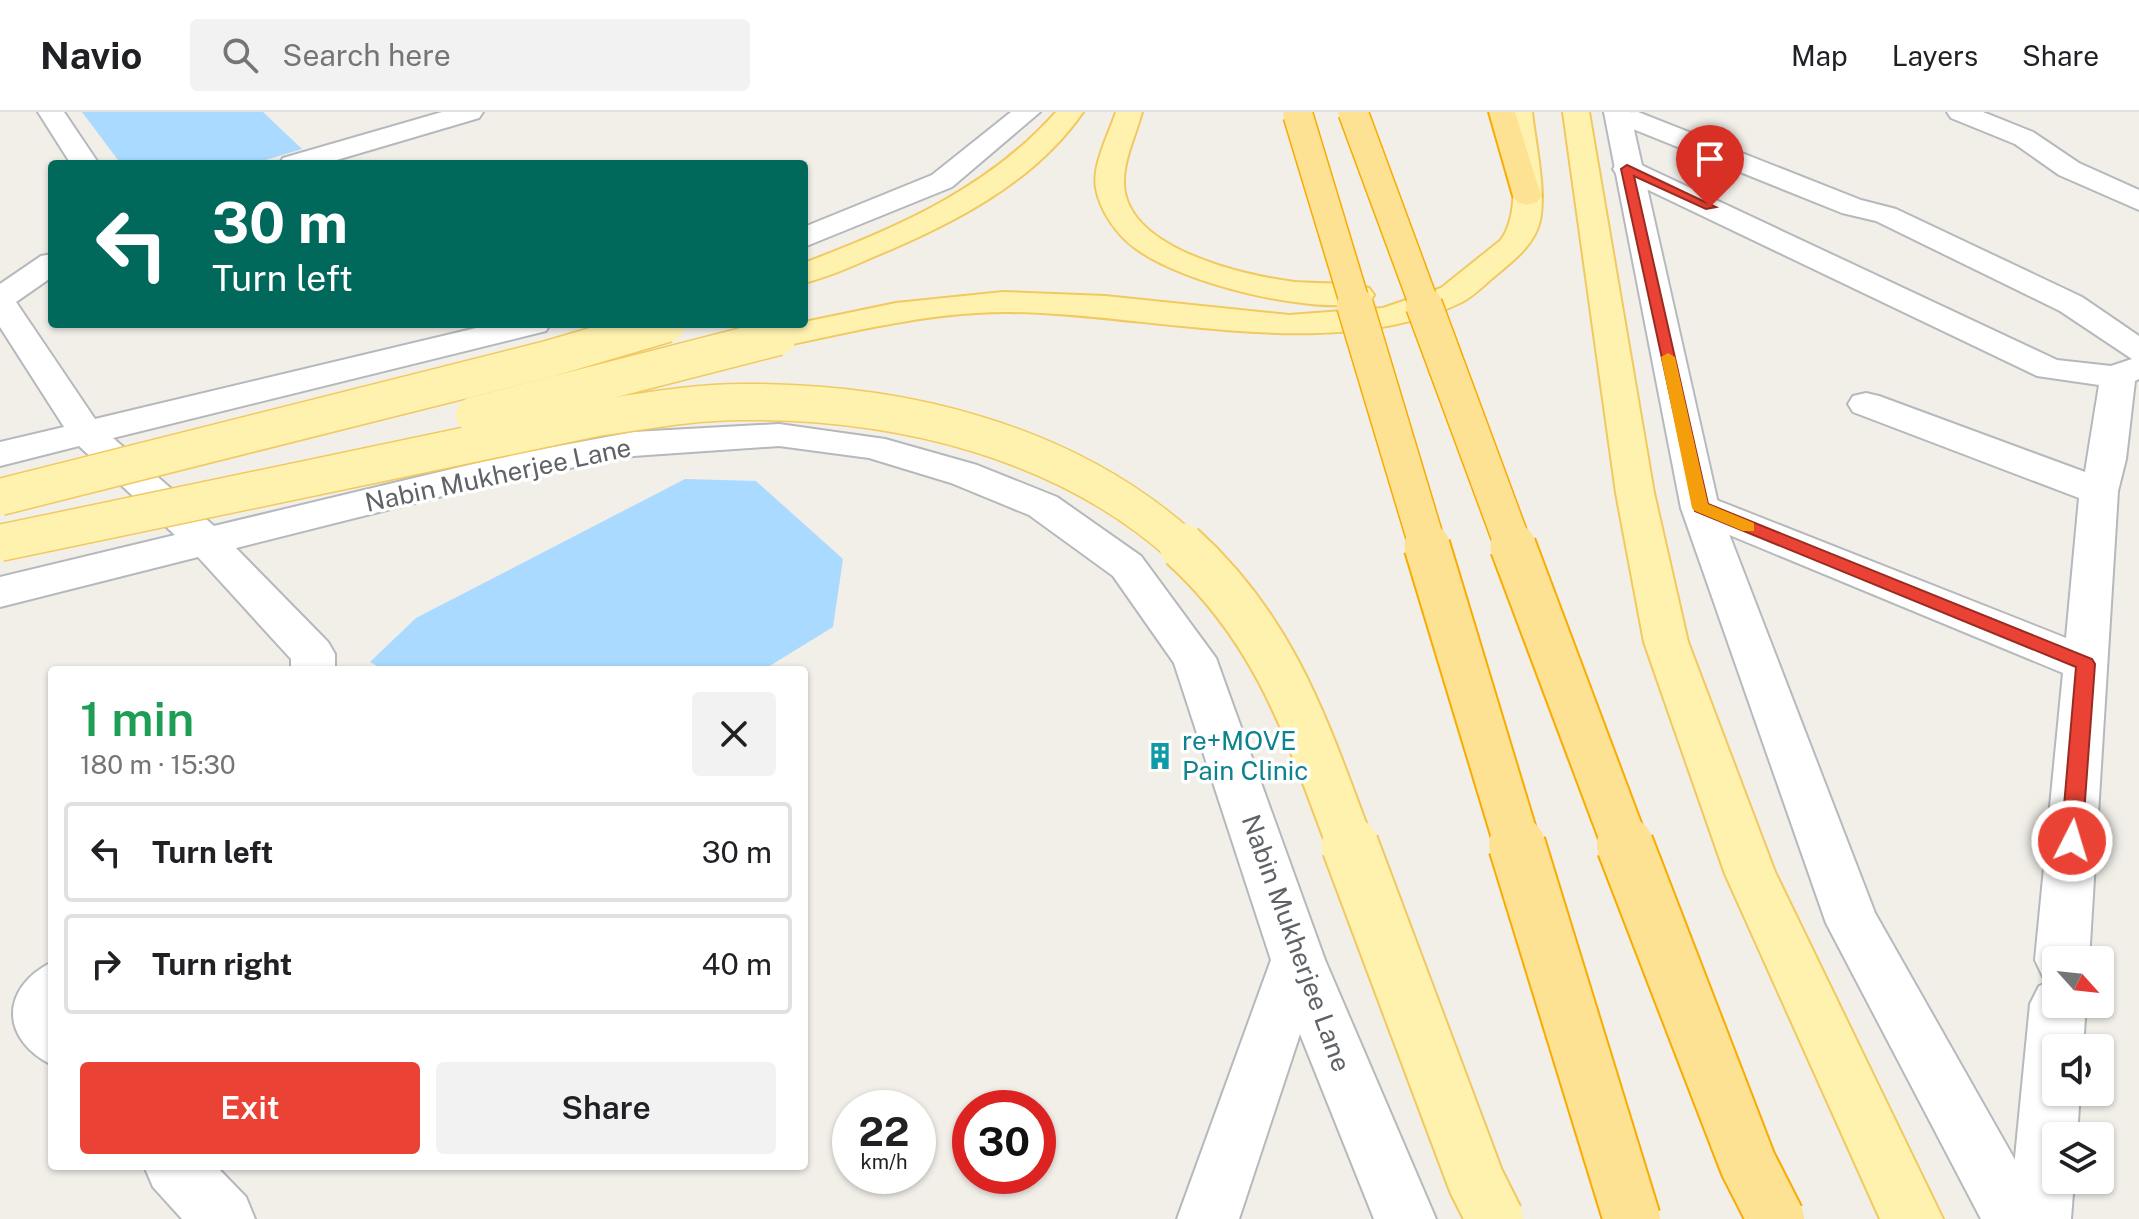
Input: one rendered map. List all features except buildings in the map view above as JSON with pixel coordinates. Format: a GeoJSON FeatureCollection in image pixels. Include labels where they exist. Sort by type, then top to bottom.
{"type":"FeatureCollection","features":[{"type":"Feature","properties":{"kind":"highway"},"geometry":{"type":"LineString","coordinates":[[1353,112],[1605,793],[1748,1164],[1776,1219]]}},
{"type":"Feature","properties":{"kind":"highway"},"geometry":{"type":"LineString","coordinates":[[1502,112],[1527,196]]}},
{"type":"Feature","properties":{"kind":"highway"},"geometry":{"type":"LineString","coordinates":[[1297,113],[1632,1219]]}},
{"type":"Feature","properties":{"kind":"main road"},"geometry":{"type":"LineString","coordinates":[[808,272],[902,232],[973,196],[1023,163],[1055,133],[1070,112]]}},
{"type":"Feature","properties":{"kind":"main road"},"geometry":{"type":"LineString","coordinates":[[1129,112],[1109,184],[1113,201],[1139,235],[1161,251],[1210,273],[1256,286],[1307,294],[1372,295],[1442,284],[1494,261]]}},
{"type":"Feature","properties":{"kind":"main road"},"geometry":{"type":"LineString","coordinates":[[0,540],[778,337],[896,313],[1003,302],[1105,306],[1289,325],[1387,317],[1452,295],[1512,246],[1523,230],[1527,196],[1519,112]]}},
{"type":"Feature","properties":{"kind":"main road"},"geometry":{"type":"LineString","coordinates":[[1576,112],[1635,493],[1666,642],[1750,874],[1912,1219]]}},
{"type":"Feature","properties":{"kind":"main road"},"geometry":{"type":"LineString","coordinates":[[0,497],[533,363],[653,328]]}},
{"type":"Feature","properties":{"kind":"main road"},"geometry":{"type":"LineString","coordinates":[[0,540],[597,418],[654,409],[740,402],[812,403],[888,412],[946,425],[1067,469],[1146,514],[1215,576],[1266,644],[1301,714],[1476,1181],[1495,1219]]}},
{"type":"Feature","properties":{"kind":"street"},"geometry":{"type":"LineString","coordinates":[[51,112],[82,160]]}},
{"type":"Feature","properties":{"kind":"street"},"geometry":{"type":"LineString","coordinates":[[307,160],[470,112]]}},
{"type":"Feature","properties":{"kind":"street"},"geometry":{"type":"LineString","coordinates":[[808,236],[942,181],[1027,112]]}},
{"type":"Feature","properties":{"kind":"street"},"geometry":{"type":"LineString","coordinates":[[1617,112],[1700,508],[1852,923],[2014,1219]]}},
{"type":"Feature","properties":{"kind":"street"},"geometry":{"type":"LineString","coordinates":[[1617,112],[1843,204],[1886,215],[2014,274],[2071,304],[2132,366]]}},
{"type":"Feature","properties":{"kind":"street"},"geometry":{"type":"LineString","coordinates":[[1960,112],[2024,138],[2069,169],[2139,201]]}},
{"type":"Feature","properties":{"kind":"street"},"geometry":{"type":"LineString","coordinates":[[1627,169],[1798,229],[2049,369],[2132,366]]}},
{"type":"Feature","properties":{"kind":"street"},"geometry":{"type":"LineString","coordinates":[[1798,229],[1843,204]]}},
{"type":"Feature","properties":{"kind":"street"},"geometry":{"type":"LineString","coordinates":[[48,266],[0,300],[86,433],[208,543],[313,654],[313,666]]}},
{"type":"Feature","properties":{"kind":"street"},"geometry":{"type":"LineString","coordinates":[[0,454],[518,328]]}},
{"type":"Feature","properties":{"kind":"street"},"geometry":{"type":"LineString","coordinates":[[2063,946],[2086,664],[2132,366]]}},
{"type":"Feature","properties":{"kind":"street"},"geometry":{"type":"LineString","coordinates":[[1866,404],[2115,473]]}},
{"type":"Feature","properties":{"kind":"street","name":"Nabin Mukherjee Lane"},"geometry":{"type":"LineString","coordinates":[[0,592],[506,468],[633,444],[779,435],[872,447],[964,474],[1043,506],[1127,566],[1194,658],[1298,960],[1405,1219]]}},
{"type":"Feature","properties":{"kind":"street"},"geometry":{"type":"LineString","coordinates":[[1700,508],[2086,664]]}},
{"type":"Feature","properties":{"kind":"street"},"geometry":{"type":"LineString","coordinates":[[1208,1219],[1298,960]]}},
{"type":"Feature","properties":{"kind":"street"},"geometry":{"type":"LineString","coordinates":[[48,991],[26,1011],[48,1034]]}},
{"type":"Feature","properties":{"kind":"street"},"geometry":{"type":"LineString","coordinates":[[2040,1219],[2057,1018]]}},
{"type":"Feature","properties":{"kind":"street"},"geometry":{"type":"LineString","coordinates":[[178,1170],[224,1219]]}},
{"type":"Feature","properties":{"kind":"water"},"geometry":{"type":"Polygon","coordinates":[[[82,112],[263,112],[302,149],[265,160],[118,160],[82,112]]]}},
{"type":"Feature","properties":{"kind":"water"},"geometry":{"type":"Polygon","coordinates":[[[685,479],[756,481],[843,559],[833,627],[770,666],[377,666],[370,662],[416,618],[685,479]]]}},
{"type":"Feature","properties":{"kind":"slow traffic"},"geometry":{"type":"LineString","coordinates":[[1668,357],[1700,508],[1749,527]]}},
{"type":"Feature","properties":{"kind":"place","name":"re+MOVE Pain Clinic"},"geometry":{"type":"Point","coordinates":[1160,756]}},
{"type":"Feature","properties":{"kind":"route"},"geometry":{"type":"LineString","coordinates":[[1710,207],[1627,169],[1700,508],[2086,664],[2072,841]]}}]}
